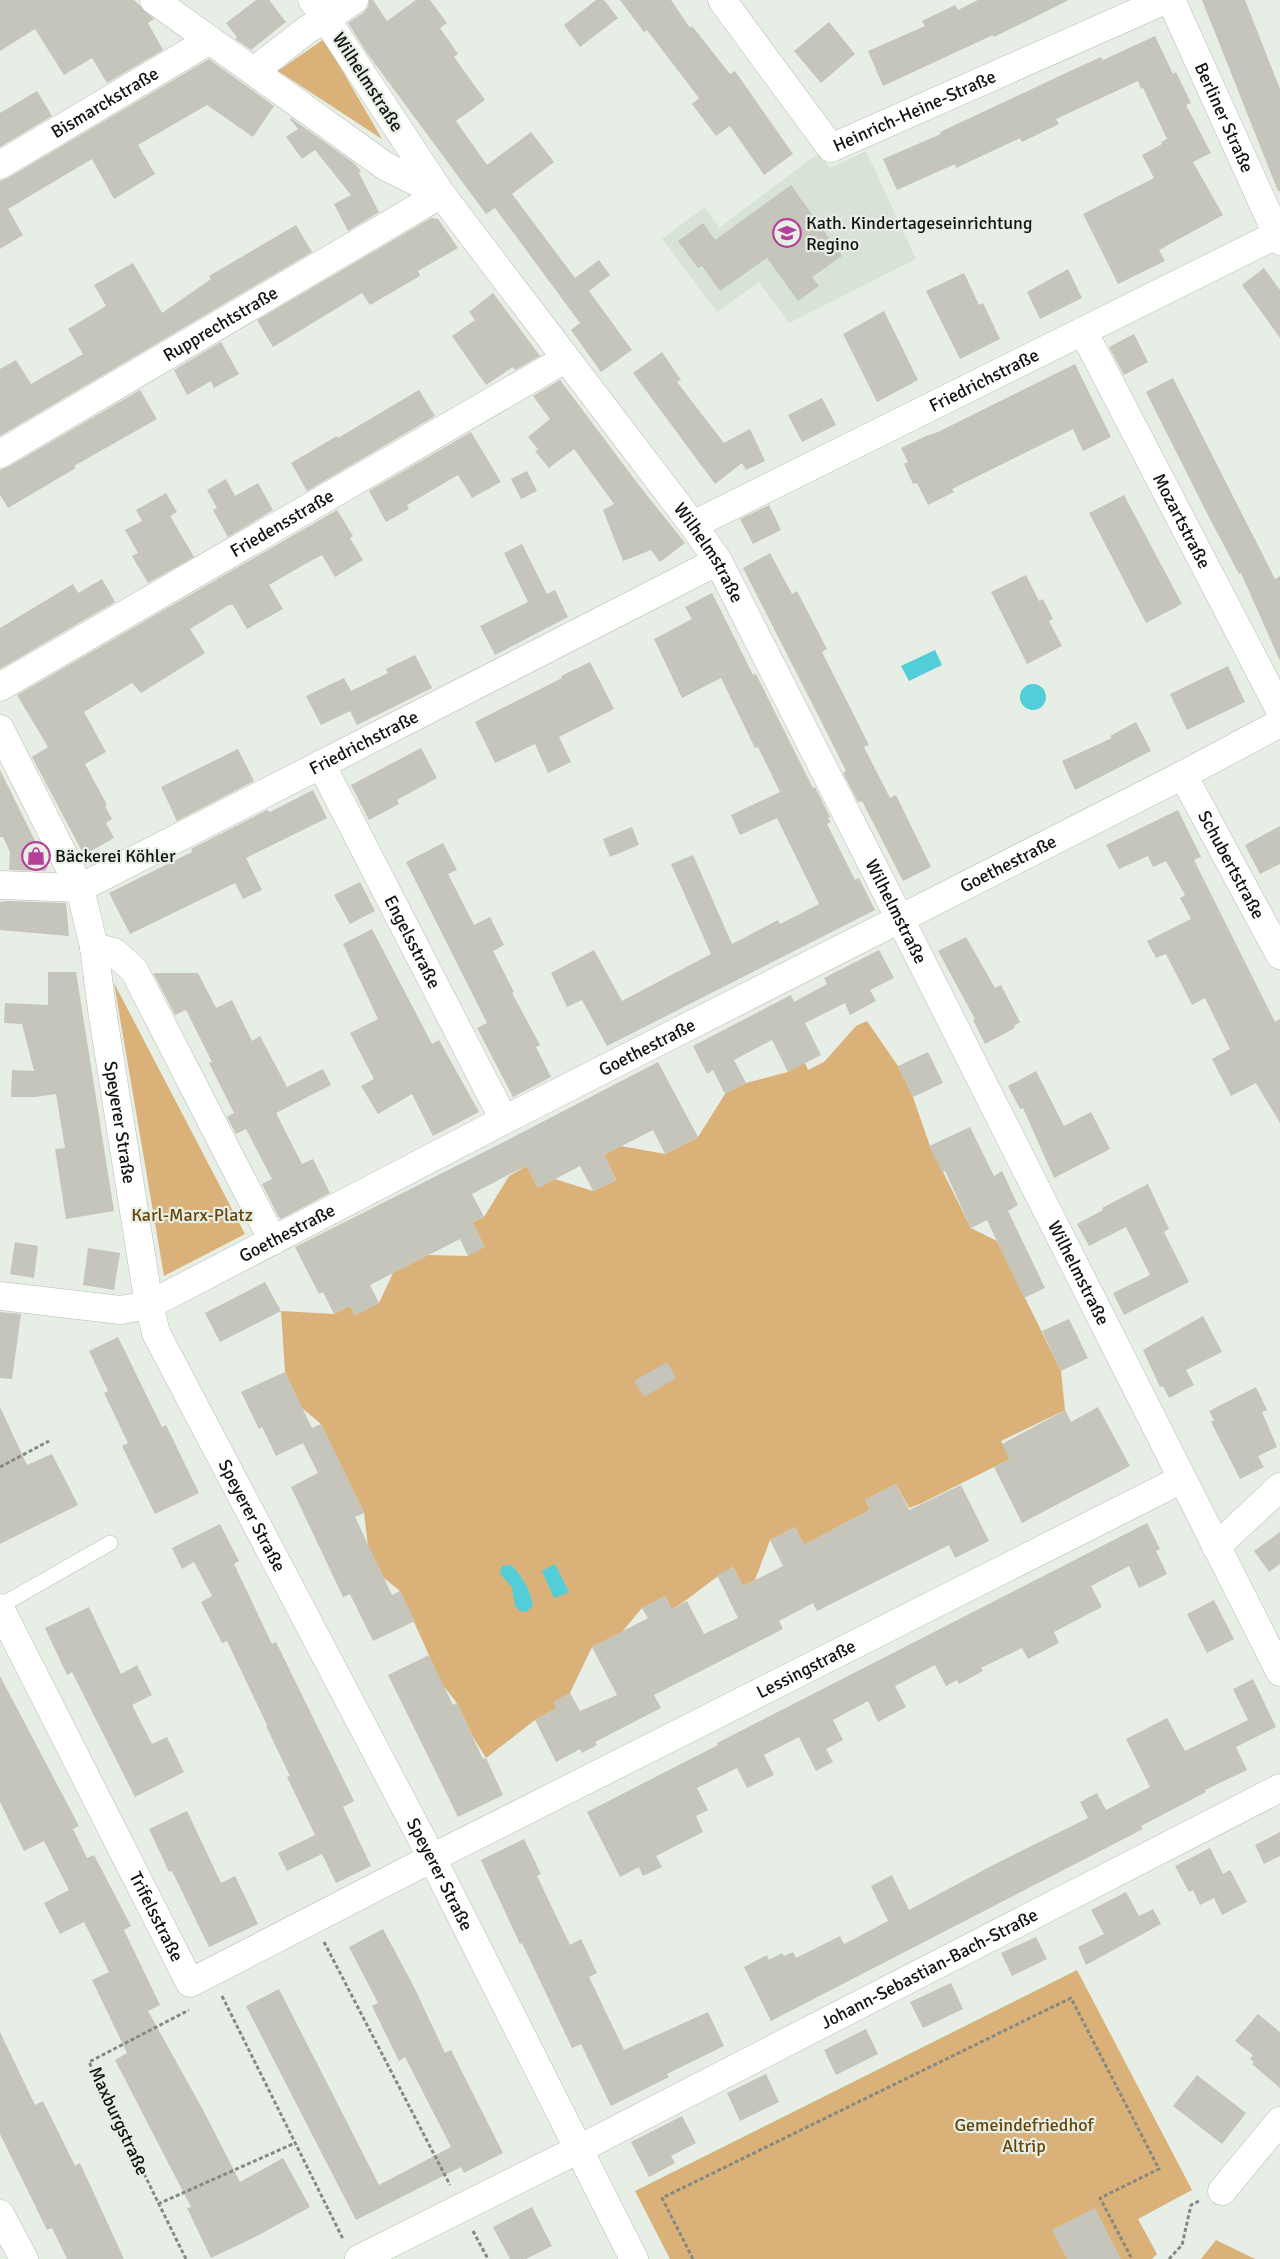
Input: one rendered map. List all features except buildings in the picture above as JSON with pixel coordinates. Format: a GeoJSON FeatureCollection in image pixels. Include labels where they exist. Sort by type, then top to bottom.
{"type":"FeatureCollection","features":[{"type":"Feature","properties":{"kind":"street","name":"Wilhelmstraße"},"geometry":{"type":"LineString","coordinates":[[154,0],[385,166],[441,194]]}},
{"type":"Feature","properties":{"kind":"street"},"geometry":{"type":"LineString","coordinates":[[319,9],[354,0]]}},
{"type":"Feature","properties":{"kind":"street","name":"Heinrich-Heine-Straße"},"geometry":{"type":"LineString","coordinates":[[722,0],[831,148],[1165,0]]}},
{"type":"Feature","properties":{"kind":"street","name":"Berliner Straße"},"geometry":{"type":"LineString","coordinates":[[1171,0],[1278,238]]}},
{"type":"Feature","properties":{"kind":"street","name":"Wilhelmstraße"},"geometry":{"type":"LineString","coordinates":[[254,71],[308,29],[319,9],[441,194],[693,525],[718,561],[1280,1672]]}},
{"type":"Feature","properties":{"kind":"street","name":"Bismarckstraße"},"geometry":{"type":"LineString","coordinates":[[0,165],[210,40]]}},
{"type":"Feature","properties":{"kind":"street","name":"Rupprechtstraße"},"geometry":{"type":"LineString","coordinates":[[0,454],[441,194]]}},
{"type":"Feature","properties":{"kind":"street","name":"Friedrichstraße"},"geometry":{"type":"LineString","coordinates":[[693,525],[1083,331],[1278,238]]}},
{"type":"Feature","properties":{"kind":"street","name":"Mozartstraße"},"geometry":{"type":"LineString","coordinates":[[1083,331],[1280,710]]}},
{"type":"Feature","properties":{"kind":"street","name":"Friedensstraße"},"geometry":{"type":"LineString","coordinates":[[0,687],[566,359]]}},
{"type":"Feature","properties":{"kind":"street","name":"Friedrichstraße"},"geometry":{"type":"LineString","coordinates":[[0,885],[80,888],[718,561]]}},
{"type":"Feature","properties":{"kind":"street","name":"Goethestraße"},"geometry":{"type":"LineString","coordinates":[[0,1296],[120,1310],[149,1305],[504,1120],[1183,775],[1280,723]]}},
{"type":"Feature","properties":{"kind":"street","name":"Speyerer Straße"},"geometry":{"type":"LineString","coordinates":[[0,729],[80,888],[94,947],[102,1010],[149,1305],[156,1333],[432,1858],[634,2259]]}},
{"type":"Feature","properties":{"kind":"street","name":"Engelsstraße"},"geometry":{"type":"LineString","coordinates":[[321,764],[504,1120]]}},
{"type":"Feature","properties":{"kind":"street","name":"Schubertstraße"},"geometry":{"type":"LineString","coordinates":[[1183,775],[1280,956]]}},
{"type":"Feature","properties":{"kind":"street"},"geometry":{"type":"LineString","coordinates":[[94,947],[114,952],[134,970],[272,1242]]}},
{"type":"Feature","properties":{"kind":"street","name":"Lessingstraße"},"geometry":{"type":"LineString","coordinates":[[432,1858],[1182,1479]]}},
{"type":"Feature","properties":{"kind":"street"},"geometry":{"type":"LineString","coordinates":[[1216,1547],[1280,1487]]}},
{"type":"Feature","properties":{"kind":"street","name":"Trifelsstraße"},"geometry":{"type":"LineString","coordinates":[[0,1607],[190,1983],[432,1858]]}},
{"type":"Feature","properties":{"kind":"street","name":"Johann-Sebastian-Bach-Straße"},"geometry":{"type":"LineString","coordinates":[[579,2149],[1280,1788]]}},
{"type":"Feature","properties":{"kind":"street"},"geometry":{"type":"LineString","coordinates":[[1222,2191],[1280,2121]]}},
{"type":"Feature","properties":{"kind":"street"},"geometry":{"type":"LineString","coordinates":[[351,2250],[461,2208],[579,2149]]}},
{"type":"Feature","properties":{"kind":"street"},"geometry":{"type":"LineString","coordinates":[[0,2214],[24,2259]]}},
{"type":"Feature","properties":{"kind":"lane"},"geometry":{"type":"LineString","coordinates":[[0,1607],[110,1543]]}},
{"type":"Feature","properties":{"kind":"path"},"geometry":{"type":"LineString","coordinates":[[0,1467],[49,1441]]}},
{"type":"Feature","properties":{"kind":"path"},"geometry":{"type":"LineString","coordinates":[[313,1921],[488,2259]]}},
{"type":"Feature","properties":{"kind":"path"},"geometry":{"type":"LineString","coordinates":[[211,1973],[351,2250]]}},
{"type":"Feature","properties":{"kind":"path"},"geometry":{"type":"LineString","coordinates":[[693,2259],[662,2198],[1071,1998],[1159,2169],[1100,2198],[1132,2259]]}},
{"type":"Feature","properties":{"kind":"path","name":"Maxburgstraße"},"geometry":{"type":"LineString","coordinates":[[186,2259],[89,2062],[194,2007]]}},
{"type":"Feature","properties":{"kind":"path"},"geometry":{"type":"LineString","coordinates":[[158,2204],[295,2142]]}},
{"type":"Feature","properties":{"kind":"path"},"geometry":{"type":"LineString","coordinates":[[1169,2259],[1182,2245],[1191,2204],[1222,2191]]}},
{"type":"Feature","properties":{"kind":"shaded area","name":"Kath. Kindertageseinrichtung Regino"},"geometry":{"type":"Polygon","coordinates":[[[866,151],[916,259],[789,323],[759,282],[717,312],[662,239],[705,207],[719,228],[819,153],[830,168],[866,151]]]}},
{"type":"Feature","properties":{"kind":"green space"},"geometry":{"type":"Polygon","coordinates":[[[324,39],[382,139],[278,71],[324,39]]]}},
{"type":"Feature","properties":{"kind":"green space","name":"Karl-Marx-Platz"},"geometry":{"type":"Polygon","coordinates":[[[114,983],[245,1234],[164,1276],[114,983]]]}},
{"type":"Feature","properties":{"kind":"green space"},"geometry":{"type":"Polygon","coordinates":[[[867,1021],[898,1066],[913,1097],[930,1146],[971,1228],[997,1241],[1061,1371],[1065,1410],[1001,1441],[1010,1459],[922,1503],[909,1508],[896,1484],[865,1500],[870,1510],[804,1545],[795,1527],[770,1540],[755,1580],[743,1586],[733,1567],[672,1609],[665,1596],[642,1608],[622,1632],[592,1647],[570,1693],[554,1702],[557,1708],[535,1720],[486,1758],[473,1737],[457,1703],[442,1684],[400,1591],[384,1578],[368,1546],[364,1513],[321,1424],[302,1408],[285,1372],[281,1311],[334,1314],[350,1306],[355,1315],[379,1303],[393,1273],[428,1255],[468,1256],[473,1222],[484,1217],[509,1176],[527,1166],[538,1188],[555,1179],[593,1191],[616,1180],[604,1155],[621,1146],[665,1154],[698,1137],[725,1094],[746,1083],[788,1072],[805,1063],[808,1070],[824,1062],[856,1026],[867,1021]]]}},
{"type":"Feature","properties":{"kind":"green space","name":"Gemeindefriedhof Altrip"},"geometry":{"type":"Polygon","coordinates":[[[1077,1970],[1192,2190],[1138,2219],[1157,2254],[1152,2259],[670,2259],[635,2191],[1077,1970]]]}},
{"type":"Feature","properties":{"kind":"green space"},"geometry":{"type":"Polygon","coordinates":[[[1216,2240],[1255,2259],[1201,2259],[1216,2240]]]}},
{"type":"Feature","properties":{"kind":"water"},"geometry":{"type":"Polygon","coordinates":[[[935,650],[942,665],[909,681],[901,666],[935,650]]]}},
{"type":"Feature","properties":{"kind":"water"},"geometry":{"type":"Polygon","coordinates":[[[1033,684],[1042,688],[1046,697],[1042,706],[1033,710],[1024,706],[1020,697],[1024,688],[1033,684]]]}},
{"type":"Feature","properties":{"kind":"water"},"geometry":{"type":"Polygon","coordinates":[[[555,1564],[569,1592],[554,1598],[542,1571],[555,1564]]]}},
{"type":"Feature","properties":{"kind":"water"},"geometry":{"type":"Polygon","coordinates":[[[511,1565],[522,1578],[530,1595],[533,1606],[526,1612],[520,1611],[515,1606],[512,1587],[500,1574],[502,1566],[511,1565]]]}},
{"type":"Feature","properties":{"kind":"place","name":"Kath. Kindertageseinrichtung Regino"},"geometry":{"type":"Point","coordinates":[787,233]}},
{"type":"Feature","properties":{"kind":"place","name":"Bäckerei Köhler"},"geometry":{"type":"Point","coordinates":[36,856]}}]}
